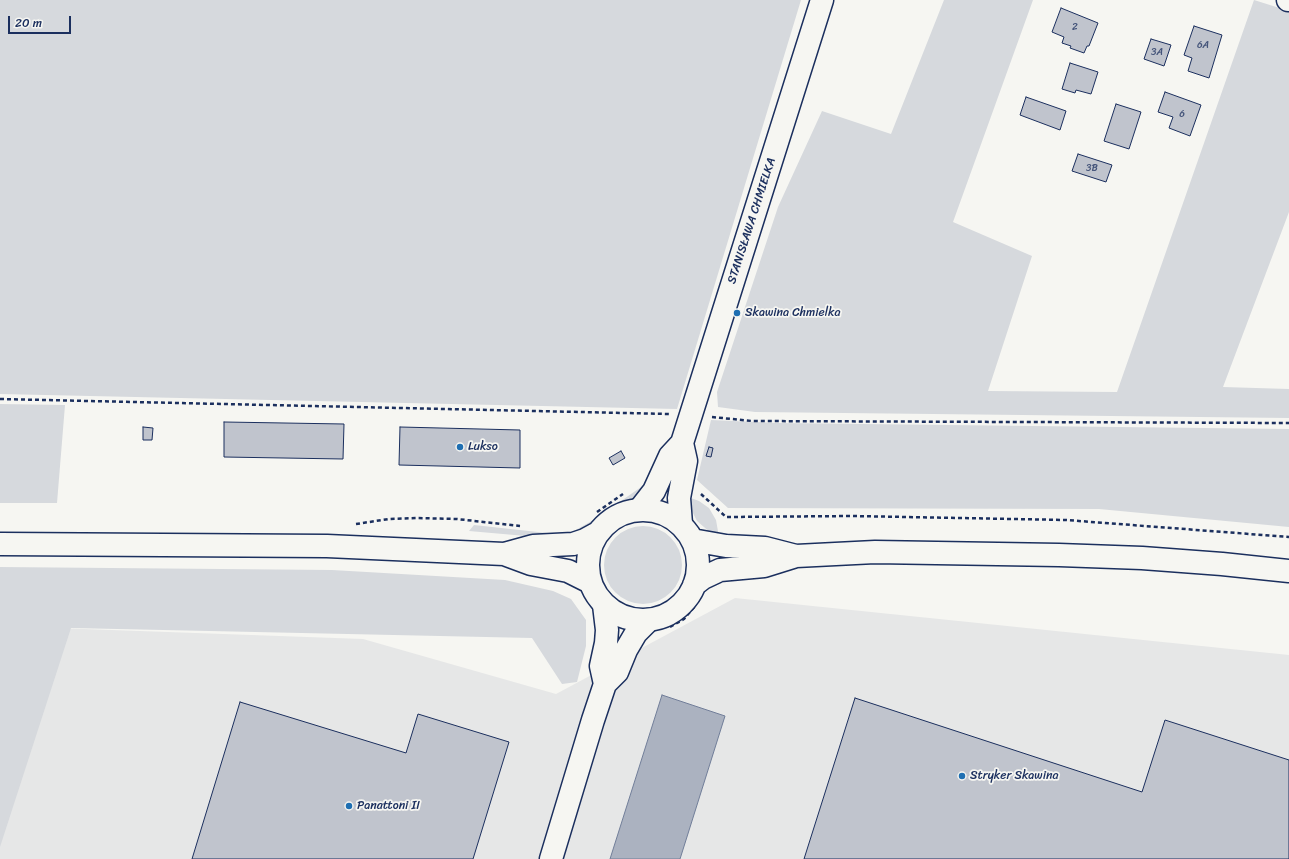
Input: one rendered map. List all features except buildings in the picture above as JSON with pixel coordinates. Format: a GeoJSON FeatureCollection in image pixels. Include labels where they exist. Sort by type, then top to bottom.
{"type":"FeatureCollection","features":[{"type":"Feature","properties":{"kind":"main road","name":"STANISŁAWA CHMIELKA"},"geometry":{"type":"LineString","coordinates":[[640,509],[654,491],[670,456],[682,443],[822,0]]}},
{"type":"Feature","properties":{"kind":"main road","name":"STANISŁAWA CHMIELKA"},"geometry":{"type":"LineString","coordinates":[[682,443],[686,461],[679,498],[686,532]]}},
{"type":"Feature","properties":{"kind":"main road"},"geometry":{"type":"LineString","coordinates":[[504,554],[533,546],[573,544],[585,540],[596,524],[630,511],[640,509],[662,513],[672,517],[686,532],[696,550],[698,562],[696,593]]}},
{"type":"Feature","properties":{"kind":"main road"},"geometry":{"type":"LineString","coordinates":[[596,524],[588,558],[587,570],[590,582],[596,594],[604,605],[614,612],[625,617],[657,624]]}},
{"type":"Feature","properties":{"kind":"main road"},"geometry":{"type":"LineString","coordinates":[[686,532],[726,546],[765,548],[796,556]]}},
{"type":"Feature","properties":{"kind":"main road"},"geometry":{"type":"LineString","coordinates":[[0,544],[327,546],[504,554],[531,564],[568,571],[590,582]]}},
{"type":"Feature","properties":{"kind":"main road"},"geometry":{"type":"LineString","coordinates":[[696,593],[702,578],[720,570],[764,566],[796,556],[875,552],[1142,558],[1289,571]]}},
{"type":"Feature","properties":{"kind":"main road"},"geometry":{"type":"LineString","coordinates":[[551,859],[605,684],[617,672],[626,650],[636,633],[657,624],[659,618],[676,609],[690,594],[696,593]]}},
{"type":"Feature","properties":{"kind":"main road"},"geometry":{"type":"LineString","coordinates":[[604,605],[607,630],[601,666],[605,684]]}},
{"type":"Feature","properties":{"kind":"path"},"geometry":{"type":"LineString","coordinates":[[0,399],[691,415],[752,421],[1289,423]]}},
{"type":"Feature","properties":{"kind":"path"},"geometry":{"type":"LineString","coordinates":[[695,491],[701,494],[726,517],[853,516],[1066,520],[1289,537]]}},
{"type":"Feature","properties":{"kind":"path"},"geometry":{"type":"LineString","coordinates":[[596,524],[624,494]]}},
{"type":"Feature","properties":{"kind":"path"},"geometry":{"type":"LineString","coordinates":[[389,519],[457,519],[525,526]]}},
{"type":"Feature","properties":{"kind":"path"},"geometry":{"type":"LineString","coordinates":[[657,624],[675,625],[684,619],[690,613],[696,593]]}},
{"type":"Feature","properties":{"kind":"shaded area"},"geometry":{"type":"Polygon","coordinates":[[[0,0],[801,0],[677,409],[0,394],[0,0]]]}},
{"type":"Feature","properties":{"kind":"shaded area"},"geometry":{"type":"Polygon","coordinates":[[[944,0],[1033,0],[953,222],[1032,256],[988,391],[1117,392],[1254,0],[1289,11],[1289,212],[1223,387],[1289,389],[1289,418],[755,412],[718,407],[717,392],[778,207],[822,111],[891,134],[944,0]]]}},
{"type":"Feature","properties":{"kind":"shaded area"},"geometry":{"type":"Polygon","coordinates":[[[0,404],[65,405],[57,503],[0,503],[0,404]]]}},
{"type":"Feature","properties":{"kind":"shaded area"},"geometry":{"type":"Polygon","coordinates":[[[711,420],[777,423],[1289,429],[1289,527],[1099,509],[728,508],[697,480],[711,420]]]}},
{"type":"Feature","properties":{"kind":"shaded area"},"geometry":{"type":"Polygon","coordinates":[[[644,485],[647,485],[638,497],[632,501],[611,510],[590,527],[567,535],[595,519],[644,485]]]}},
{"type":"Feature","properties":{"kind":"shaded area"},"geometry":{"type":"Polygon","coordinates":[[[688,497],[699,501],[709,508],[716,520],[719,537],[712,534],[697,521],[691,509],[688,497]]]}},
{"type":"Feature","properties":{"kind":"shaded area"},"geometry":{"type":"Polygon","coordinates":[[[474,525],[547,533],[552,535],[537,537],[469,531],[474,525]]]}},
{"type":"Feature","properties":{"kind":"shaded area"},"geometry":{"type":"Polygon","coordinates":[[[635,526],[651,526],[665,532],[676,543],[682,557],[682,573],[676,587],[665,598],[651,604],[635,604],[621,598],[610,587],[604,573],[604,557],[610,543],[621,532],[635,526]]]}},
{"type":"Feature","properties":{"kind":"shaded area"},"geometry":{"type":"Polygon","coordinates":[[[0,567],[332,570],[505,580],[553,591],[571,599],[586,620],[586,646],[577,682],[562,684],[532,638],[71,628],[0,847],[0,567]]]}},
{"type":"Feature","properties":{"kind":"shaded area"},"geometry":{"type":"Polygon","coordinates":[[[735,598],[1289,655],[1289,859],[0,859],[0,626],[363,639],[556,694],[735,598]]]}},
{"type":"Feature","properties":{"kind":"shaded area"},"geometry":{"type":"Polygon","coordinates":[[[662,695],[725,716],[680,859],[610,859],[662,695]]]}},
{"type":"Feature","properties":{"kind":"place","name":"Skawina Chmielka"},"geometry":{"type":"Point","coordinates":[737,313]}},
{"type":"Feature","properties":{"kind":"place","name":"Lukso"},"geometry":{"type":"Point","coordinates":[460,447]}},
{"type":"Feature","properties":{"kind":"place","name":"Stryker Skawina"},"geometry":{"type":"Point","coordinates":[962,776]}},
{"type":"Feature","properties":{"kind":"place","name":"Panattoni II"},"geometry":{"type":"Point","coordinates":[349,806]}}]}
